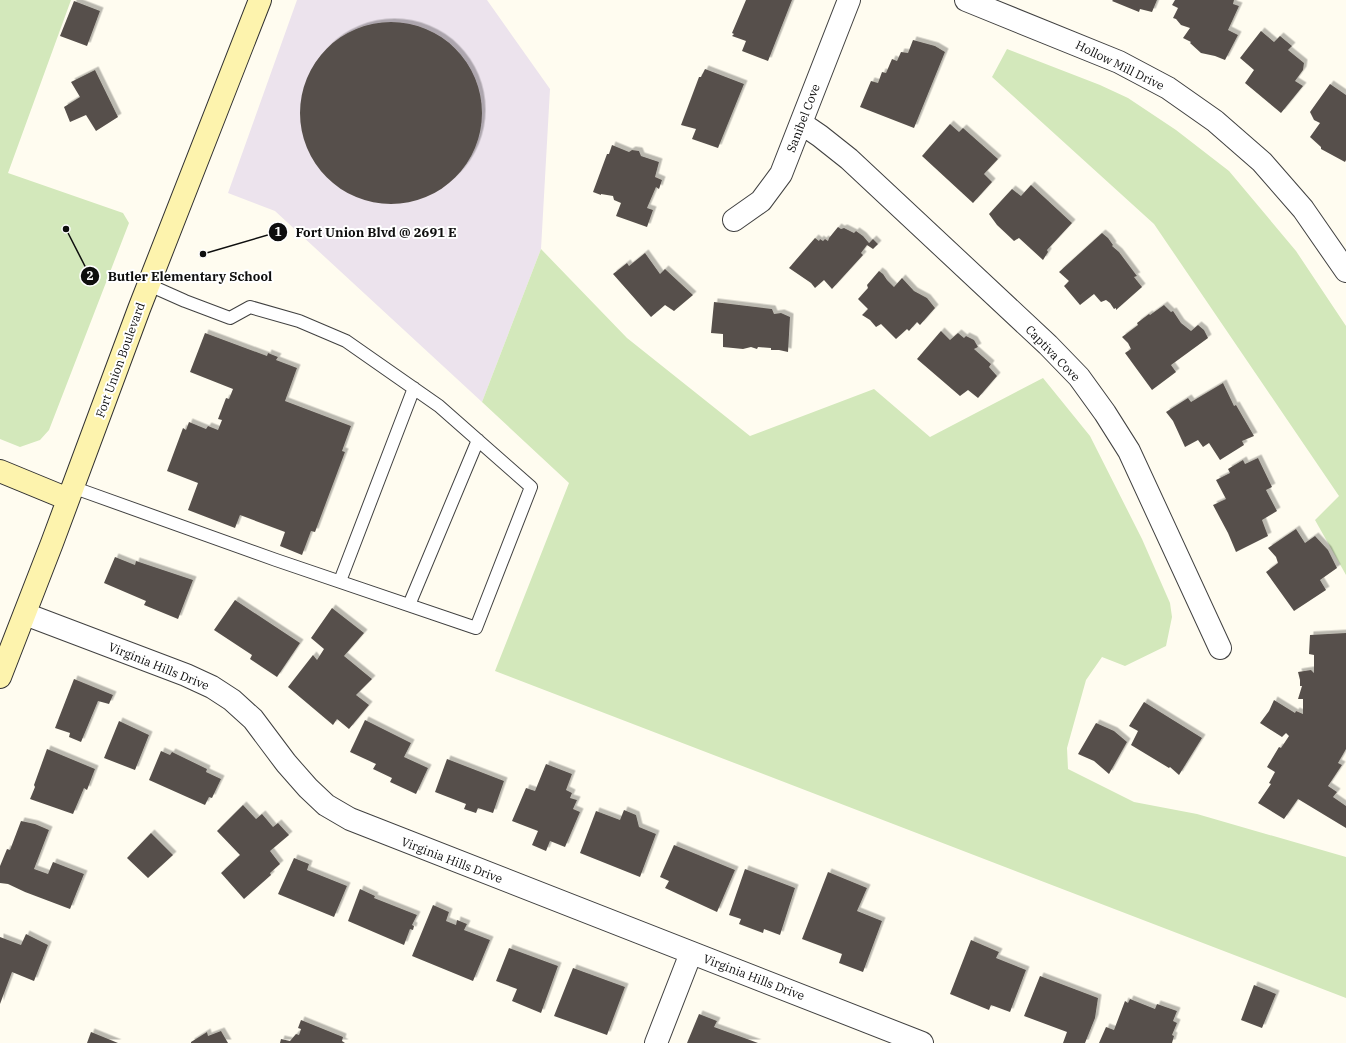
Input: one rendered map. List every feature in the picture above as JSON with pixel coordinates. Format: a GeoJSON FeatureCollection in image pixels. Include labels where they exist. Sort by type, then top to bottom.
{"type":"FeatureCollection","features":[{"type":"Feature","properties":{"kind":"main road","name":"Fort Union Boulevard"},"geometry":{"type":"LineString","coordinates":[[0,677],[148,285],[260,0]]}},
{"type":"Feature","properties":{"kind":"main road"},"geometry":{"type":"LineString","coordinates":[[0,472],[70,493]]}},
{"type":"Feature","properties":{"kind":"street","name":"Sanibel Cove"},"geometry":{"type":"LineString","coordinates":[[734,220],[761,201],[781,174],[849,0]]}},
{"type":"Feature","properties":{"kind":"street","name":"Hollow Mill Drive"},"geometry":{"type":"LineString","coordinates":[[966,0],[1119,62],[1168,88],[1209,117],[1262,162],[1303,209],[1346,272]]}},
{"type":"Feature","properties":{"kind":"street","name":"Captiva Cove"},"geometry":{"type":"LineString","coordinates":[[801,123],[849,159],[1048,345],[1079,378],[1105,413],[1129,451],[1220,648]]}},
{"type":"Feature","properties":{"kind":"street","name":"Virginia Hills Drive"},"geometry":{"type":"LineString","coordinates":[[25,614],[212,687],[232,700],[253,719],[286,763],[308,788],[326,805],[350,819],[922,1043]]}},
{"type":"Feature","properties":{"kind":"street"},"geometry":{"type":"LineString","coordinates":[[656,1043],[691,953]]}},
{"type":"Feature","properties":{"kind":"lane"},"geometry":{"type":"LineString","coordinates":[[70,493],[340,581],[476,628],[531,487],[439,406],[346,341],[299,321],[250,307],[230,318],[148,285]]}},
{"type":"Feature","properties":{"kind":"lane"},"geometry":{"type":"LineString","coordinates":[[340,581],[414,388]]}},
{"type":"Feature","properties":{"kind":"lane"},"geometry":{"type":"LineString","coordinates":[[410,605],[478,440]]}},
{"type":"Feature","properties":{"kind":"shaded area"},"geometry":{"type":"Polygon","coordinates":[[[297,0],[487,0],[550,89],[541,249],[482,402],[275,211],[228,193],[297,0]]]}},
{"type":"Feature","properties":{"kind":"green space"},"geometry":{"type":"Polygon","coordinates":[[[0,0],[71,0],[8,173],[123,213],[129,223],[49,430],[40,440],[20,447],[0,439],[0,0]]]}},
{"type":"Feature","properties":{"kind":"green space"},"geometry":{"type":"Polygon","coordinates":[[[1007,49],[1100,85],[1128,98],[1176,130],[1229,171],[1296,251],[1346,326],[1346,575],[1315,520],[1339,496],[1154,224],[992,77],[1007,49]]]}},
{"type":"Feature","properties":{"kind":"green space"},"geometry":{"type":"Polygon","coordinates":[[[541,249],[627,338],[750,436],[874,389],[930,437],[1043,378],[1090,436],[1142,539],[1170,603],[1172,617],[1166,646],[1125,666],[1102,657],[1086,680],[1067,748],[1068,769],[1134,802],[1197,814],[1346,857],[1346,998],[495,671],[569,483],[482,402],[541,249]]]}},
{"type":"Feature","properties":{"kind":"building"},"geometry":{"type":"Polygon","coordinates":[[[746,0],[792,0],[768,61],[742,51],[746,41],[732,36],[746,0]]]}},
{"type":"Feature","properties":{"kind":"building"},"geometry":{"type":"Polygon","coordinates":[[[1157,0],[1152,12],[1140,9],[1139,12],[1112,1],[1157,0]]]}},
{"type":"Feature","properties":{"kind":"building"},"geometry":{"type":"Polygon","coordinates":[[[1175,0],[1234,0],[1233,4],[1239,6],[1228,30],[1238,35],[1225,60],[1201,53],[1190,43],[1191,42],[1183,38],[1190,28],[1181,25],[1176,19],[1173,18],[1178,8],[1172,5],[1175,0]]]}},
{"type":"Feature","properties":{"kind":"building"},"geometry":{"type":"Polygon","coordinates":[[[74,1],[100,11],[87,46],[60,36],[74,1]]]}},
{"type":"Feature","properties":{"kind":"building"},"geometry":{"type":"Polygon","coordinates":[[[382,22],[400,22],[418,25],[434,32],[456,48],[472,70],[479,86],[482,113],[479,140],[472,156],[456,178],[434,194],[418,201],[400,204],[382,204],[364,201],[348,194],[333,184],[320,171],[310,156],[303,140],[300,122],[300,104],[303,86],[310,70],[320,55],[333,42],[348,32],[364,25],[382,22]]]}},
{"type":"Feature","properties":{"kind":"building"},"geometry":{"type":"Polygon","coordinates":[[[1261,31],[1274,42],[1280,36],[1292,46],[1288,50],[1304,63],[1303,70],[1295,81],[1303,86],[1281,113],[1245,83],[1254,70],[1240,58],[1261,31]]]}},
{"type":"Feature","properties":{"kind":"building"},"geometry":{"type":"Polygon","coordinates":[[[913,40],[935,46],[945,52],[914,128],[860,107],[871,81],[878,83],[882,72],[886,73],[892,59],[897,61],[901,52],[908,53],[913,40]]]}},
{"type":"Feature","properties":{"kind":"building"},"geometry":{"type":"Polygon","coordinates":[[[705,69],[744,84],[718,148],[692,139],[696,129],[681,125],[699,77],[701,77],[705,69]]]}},
{"type":"Feature","properties":{"kind":"building"},"geometry":{"type":"Polygon","coordinates":[[[95,70],[118,117],[96,131],[86,115],[70,122],[64,107],[80,97],[71,82],[95,70]]]}},
{"type":"Feature","properties":{"kind":"building"},"geometry":{"type":"Polygon","coordinates":[[[1330,84],[1346,95],[1345,162],[1321,149],[1321,147],[1310,137],[1320,123],[1314,120],[1310,112],[1330,84]]]}},
{"type":"Feature","properties":{"kind":"building"},"geometry":{"type":"Polygon","coordinates":[[[950,124],[959,132],[963,128],[998,159],[984,174],[992,182],[973,203],[922,156],[950,124]]]}},
{"type":"Feature","properties":{"kind":"building"},"geometry":{"type":"Polygon","coordinates":[[[612,145],[629,152],[632,150],[639,151],[641,156],[659,162],[655,177],[662,180],[659,189],[656,187],[647,208],[653,210],[647,227],[616,216],[621,203],[614,200],[613,196],[601,195],[593,192],[607,154],[609,154],[612,145]]]}},
{"type":"Feature","properties":{"kind":"building"},"geometry":{"type":"Polygon","coordinates":[[[1031,185],[1072,223],[1047,250],[1048,252],[1043,260],[1019,238],[1014,241],[997,225],[989,214],[1012,189],[1021,196],[1031,185]]]}},
{"type":"Feature","properties":{"kind":"building"},"geometry":{"type":"Polygon","coordinates":[[[838,227],[854,233],[856,231],[869,243],[873,239],[878,244],[873,249],[867,245],[861,253],[863,255],[832,289],[824,280],[815,288],[811,283],[789,268],[815,238],[819,241],[820,239],[823,241],[825,239],[828,241],[838,227]]]}},
{"type":"Feature","properties":{"kind":"building"},"geometry":{"type":"Polygon","coordinates":[[[1102,233],[1108,238],[1113,245],[1112,246],[1119,252],[1137,276],[1134,277],[1142,287],[1116,310],[1116,308],[1114,309],[1106,300],[1101,302],[1094,294],[1080,305],[1064,286],[1069,281],[1059,272],[1102,233]]]}},
{"type":"Feature","properties":{"kind":"building"},"geometry":{"type":"Polygon","coordinates":[[[645,253],[660,274],[665,269],[693,295],[674,311],[665,305],[651,317],[613,274],[627,263],[629,266],[645,253]]]}},
{"type":"Feature","properties":{"kind":"building"},"geometry":{"type":"Polygon","coordinates":[[[879,271],[894,287],[902,278],[914,291],[927,298],[935,308],[920,325],[917,322],[909,331],[907,329],[896,339],[881,324],[876,327],[870,320],[862,315],[868,309],[858,299],[868,288],[867,285],[879,271]]]}},
{"type":"Feature","properties":{"kind":"building"},"geometry":{"type":"Polygon","coordinates":[[[714,302],[772,309],[774,314],[781,313],[790,317],[788,352],[758,347],[757,349],[751,347],[743,349],[723,347],[723,334],[711,333],[714,302]]]}},
{"type":"Feature","properties":{"kind":"building"},"geometry":{"type":"Polygon","coordinates":[[[1164,305],[1171,312],[1173,311],[1181,323],[1191,331],[1198,325],[1204,330],[1208,338],[1171,365],[1176,372],[1152,390],[1125,353],[1131,349],[1122,337],[1138,325],[1137,323],[1164,305]]]}},
{"type":"Feature","properties":{"kind":"building"},"geometry":{"type":"Polygon","coordinates":[[[941,331],[950,340],[958,333],[964,338],[966,336],[974,340],[978,347],[974,349],[991,364],[989,367],[997,376],[978,398],[968,390],[960,396],[917,359],[941,331]]]}},
{"type":"Feature","properties":{"kind":"building"},"geometry":{"type":"Polygon","coordinates":[[[205,333],[267,356],[268,353],[278,357],[276,360],[297,368],[285,401],[351,426],[342,451],[345,452],[315,532],[311,531],[302,555],[280,546],[285,532],[240,515],[235,528],[188,510],[198,483],[167,471],[183,428],[186,430],[189,422],[206,429],[208,426],[218,430],[222,420],[218,419],[226,398],[229,399],[233,389],[190,372],[205,333]]]}},
{"type":"Feature","properties":{"kind":"building"},"geometry":{"type":"Polygon","coordinates":[[[1223,383],[1234,406],[1236,405],[1254,436],[1242,441],[1244,445],[1220,460],[1209,443],[1203,447],[1198,440],[1185,447],[1173,421],[1166,412],[1188,398],[1191,402],[1223,383]]]}},
{"type":"Feature","properties":{"kind":"building"},"geometry":{"type":"Polygon","coordinates":[[[1258,458],[1272,487],[1266,490],[1277,511],[1262,520],[1268,536],[1236,552],[1213,505],[1226,499],[1216,480],[1230,473],[1228,469],[1243,460],[1245,464],[1258,458]]]}},
{"type":"Feature","properties":{"kind":"building"},"geometry":{"type":"Polygon","coordinates":[[[1296,529],[1305,543],[1315,536],[1328,550],[1337,568],[1320,580],[1326,590],[1294,611],[1266,572],[1278,563],[1276,557],[1268,548],[1296,529]]]}},
{"type":"Feature","properties":{"kind":"building"},"geometry":{"type":"Polygon","coordinates":[[[115,557],[135,565],[136,561],[193,580],[178,619],[144,605],[146,601],[104,583],[115,557]]]}},
{"type":"Feature","properties":{"kind":"building"},"geometry":{"type":"Polygon","coordinates":[[[235,600],[300,643],[277,677],[250,659],[252,655],[214,630],[235,600]]]}},
{"type":"Feature","properties":{"kind":"building"},"geometry":{"type":"Polygon","coordinates":[[[332,608],[364,633],[344,656],[372,679],[356,695],[369,705],[349,729],[337,719],[333,725],[288,687],[313,655],[317,660],[324,649],[311,638],[332,608]]]}},
{"type":"Feature","properties":{"kind":"building"},"geometry":{"type":"Polygon","coordinates":[[[1346,633],[1346,749],[1338,763],[1342,765],[1328,786],[1337,792],[1333,797],[1346,806],[1346,828],[1298,799],[1284,819],[1258,803],[1271,784],[1269,783],[1275,772],[1267,767],[1279,747],[1281,748],[1289,736],[1286,733],[1282,737],[1260,723],[1269,711],[1274,700],[1295,713],[1296,711],[1303,714],[1303,699],[1298,699],[1302,686],[1300,686],[1298,672],[1311,670],[1314,673],[1314,655],[1309,654],[1310,635],[1346,633]]]}},
{"type":"Feature","properties":{"kind":"building"},"geometry":{"type":"Polygon","coordinates":[[[74,679],[113,695],[109,704],[98,701],[81,742],[69,737],[70,733],[55,728],[74,679]]]}},
{"type":"Feature","properties":{"kind":"building"},"geometry":{"type":"Polygon","coordinates":[[[1144,702],[1202,738],[1179,775],[1170,767],[1169,768],[1131,745],[1138,731],[1129,726],[1144,702]]]}},
{"type":"Feature","properties":{"kind":"building"},"geometry":{"type":"Polygon","coordinates":[[[365,720],[411,743],[404,757],[428,768],[416,794],[390,782],[392,778],[373,769],[376,764],[350,752],[365,720]]]}},
{"type":"Feature","properties":{"kind":"building"},"geometry":{"type":"Polygon","coordinates":[[[119,721],[149,735],[135,770],[104,758],[119,721]]]}},
{"type":"Feature","properties":{"kind":"building"},"geometry":{"type":"Polygon","coordinates":[[[1096,723],[1114,731],[1127,742],[1109,774],[1094,761],[1078,754],[1096,723]]]}},
{"type":"Feature","properties":{"kind":"building"},"geometry":{"type":"Polygon","coordinates":[[[47,749],[95,769],[87,790],[84,788],[73,814],[30,799],[47,749]]]}},
{"type":"Feature","properties":{"kind":"building"},"geometry":{"type":"Polygon","coordinates":[[[161,751],[170,755],[172,752],[207,769],[206,772],[221,779],[212,798],[209,797],[205,805],[149,780],[161,751]]]}},
{"type":"Feature","properties":{"kind":"building"},"geometry":{"type":"Polygon","coordinates":[[[447,759],[504,781],[493,813],[478,808],[476,813],[464,809],[466,804],[435,792],[447,759]]]}},
{"type":"Feature","properties":{"kind":"building"},"geometry":{"type":"Polygon","coordinates":[[[546,764],[572,774],[566,790],[572,793],[570,798],[577,800],[573,809],[580,812],[565,847],[550,841],[546,851],[532,845],[538,831],[512,821],[526,788],[535,791],[546,764]]]}},
{"type":"Feature","properties":{"kind":"building"},"geometry":{"type":"Polygon","coordinates":[[[243,805],[256,819],[262,814],[273,827],[278,823],[289,835],[270,851],[280,864],[270,873],[271,875],[244,899],[221,873],[240,855],[217,831],[243,805]]]}},
{"type":"Feature","properties":{"kind":"building"},"geometry":{"type":"Polygon","coordinates":[[[624,810],[636,815],[639,827],[656,834],[640,877],[580,853],[596,811],[620,820],[624,810]]]}},
{"type":"Feature","properties":{"kind":"building"},"geometry":{"type":"Polygon","coordinates":[[[21,821],[35,824],[49,830],[34,869],[48,874],[53,862],[84,874],[70,909],[8,884],[0,883],[0,866],[7,849],[10,850],[21,821]]]}},
{"type":"Feature","properties":{"kind":"building"},"geometry":{"type":"Polygon","coordinates":[[[151,833],[173,855],[148,878],[127,858],[151,833]]]}},
{"type":"Feature","properties":{"kind":"building"},"geometry":{"type":"Polygon","coordinates":[[[674,845],[735,870],[717,912],[665,888],[669,881],[660,877],[674,845]]]}},
{"type":"Feature","properties":{"kind":"building"},"geometry":{"type":"Polygon","coordinates":[[[294,858],[309,864],[307,870],[347,886],[334,917],[278,894],[294,858]]]}},
{"type":"Feature","properties":{"kind":"building"},"geometry":{"type":"Polygon","coordinates":[[[745,869],[795,888],[780,935],[764,929],[763,933],[739,924],[741,919],[729,915],[745,869]]]}},
{"type":"Feature","properties":{"kind":"building"},"geometry":{"type":"Polygon","coordinates":[[[828,872],[867,888],[857,911],[882,921],[863,972],[839,963],[842,954],[802,939],[828,872]]]}},
{"type":"Feature","properties":{"kind":"building"},"geometry":{"type":"Polygon","coordinates":[[[360,889],[375,896],[374,898],[417,915],[412,925],[414,926],[413,930],[410,929],[404,945],[348,921],[360,889]]]}},
{"type":"Feature","properties":{"kind":"building"},"geometry":{"type":"Polygon","coordinates":[[[433,905],[449,912],[446,921],[456,925],[457,920],[467,924],[464,930],[490,940],[473,981],[412,956],[433,905]]]}},
{"type":"Feature","properties":{"kind":"building"},"geometry":{"type":"Polygon","coordinates":[[[26,934],[48,945],[34,981],[12,972],[0,1004],[0,937],[21,945],[26,934]]]}},
{"type":"Feature","properties":{"kind":"building"},"geometry":{"type":"Polygon","coordinates":[[[971,940],[999,952],[996,958],[1026,970],[1010,1012],[991,1005],[989,1010],[950,994],[971,940]]]}},
{"type":"Feature","properties":{"kind":"building"},"geometry":{"type":"Polygon","coordinates":[[[509,948],[558,966],[541,1013],[512,1001],[517,989],[496,981],[509,948]]]}},
{"type":"Feature","properties":{"kind":"building"},"geometry":{"type":"Polygon","coordinates":[[[573,968],[625,987],[607,1035],[554,1016],[573,968]]]}},
{"type":"Feature","properties":{"kind":"building"},"geometry":{"type":"Polygon","coordinates":[[[1040,976],[1098,998],[1095,1018],[1085,1043],[1063,1043],[1067,1032],[1024,1016],[1040,976]]]}},
{"type":"Feature","properties":{"kind":"building"},"geometry":{"type":"Polygon","coordinates":[[[1254,985],[1276,994],[1262,1028],[1241,1020],[1254,985]]]}},
{"type":"Feature","properties":{"kind":"building"},"geometry":{"type":"Polygon","coordinates":[[[1130,999],[1155,1009],[1157,1004],[1177,1011],[1173,1021],[1177,1023],[1172,1035],[1174,1036],[1172,1043],[1099,1043],[1106,1027],[1114,1030],[1125,1001],[1128,1003],[1130,999]]]}},
{"type":"Feature","properties":{"kind":"building"},"geometry":{"type":"Polygon","coordinates":[[[699,1014],[717,1021],[714,1027],[758,1043],[687,1043],[699,1014]]]}},
{"type":"Feature","properties":{"kind":"building"},"geometry":{"type":"Polygon","coordinates":[[[301,1020],[343,1037],[342,1041],[345,1043],[280,1043],[281,1039],[290,1041],[296,1034],[299,1035],[301,1029],[298,1028],[301,1020]]]}},
{"type":"Feature","properties":{"kind":"building"},"geometry":{"type":"Polygon","coordinates":[[[221,1031],[228,1043],[191,1043],[207,1032],[208,1036],[221,1031]]]}},
{"type":"Feature","properties":{"kind":"building"},"geometry":{"type":"Polygon","coordinates":[[[91,1032],[118,1043],[87,1043],[91,1032]]]}},
{"type":"Feature","properties":{"kind":"place","name":"Butler Elementary School"},"geometry":{"type":"Point","coordinates":[66,229]}},
{"type":"Feature","properties":{"kind":"place","name":"Fort Union Blvd @ 2691 E"},"geometry":{"type":"Point","coordinates":[203,254]}}]}
